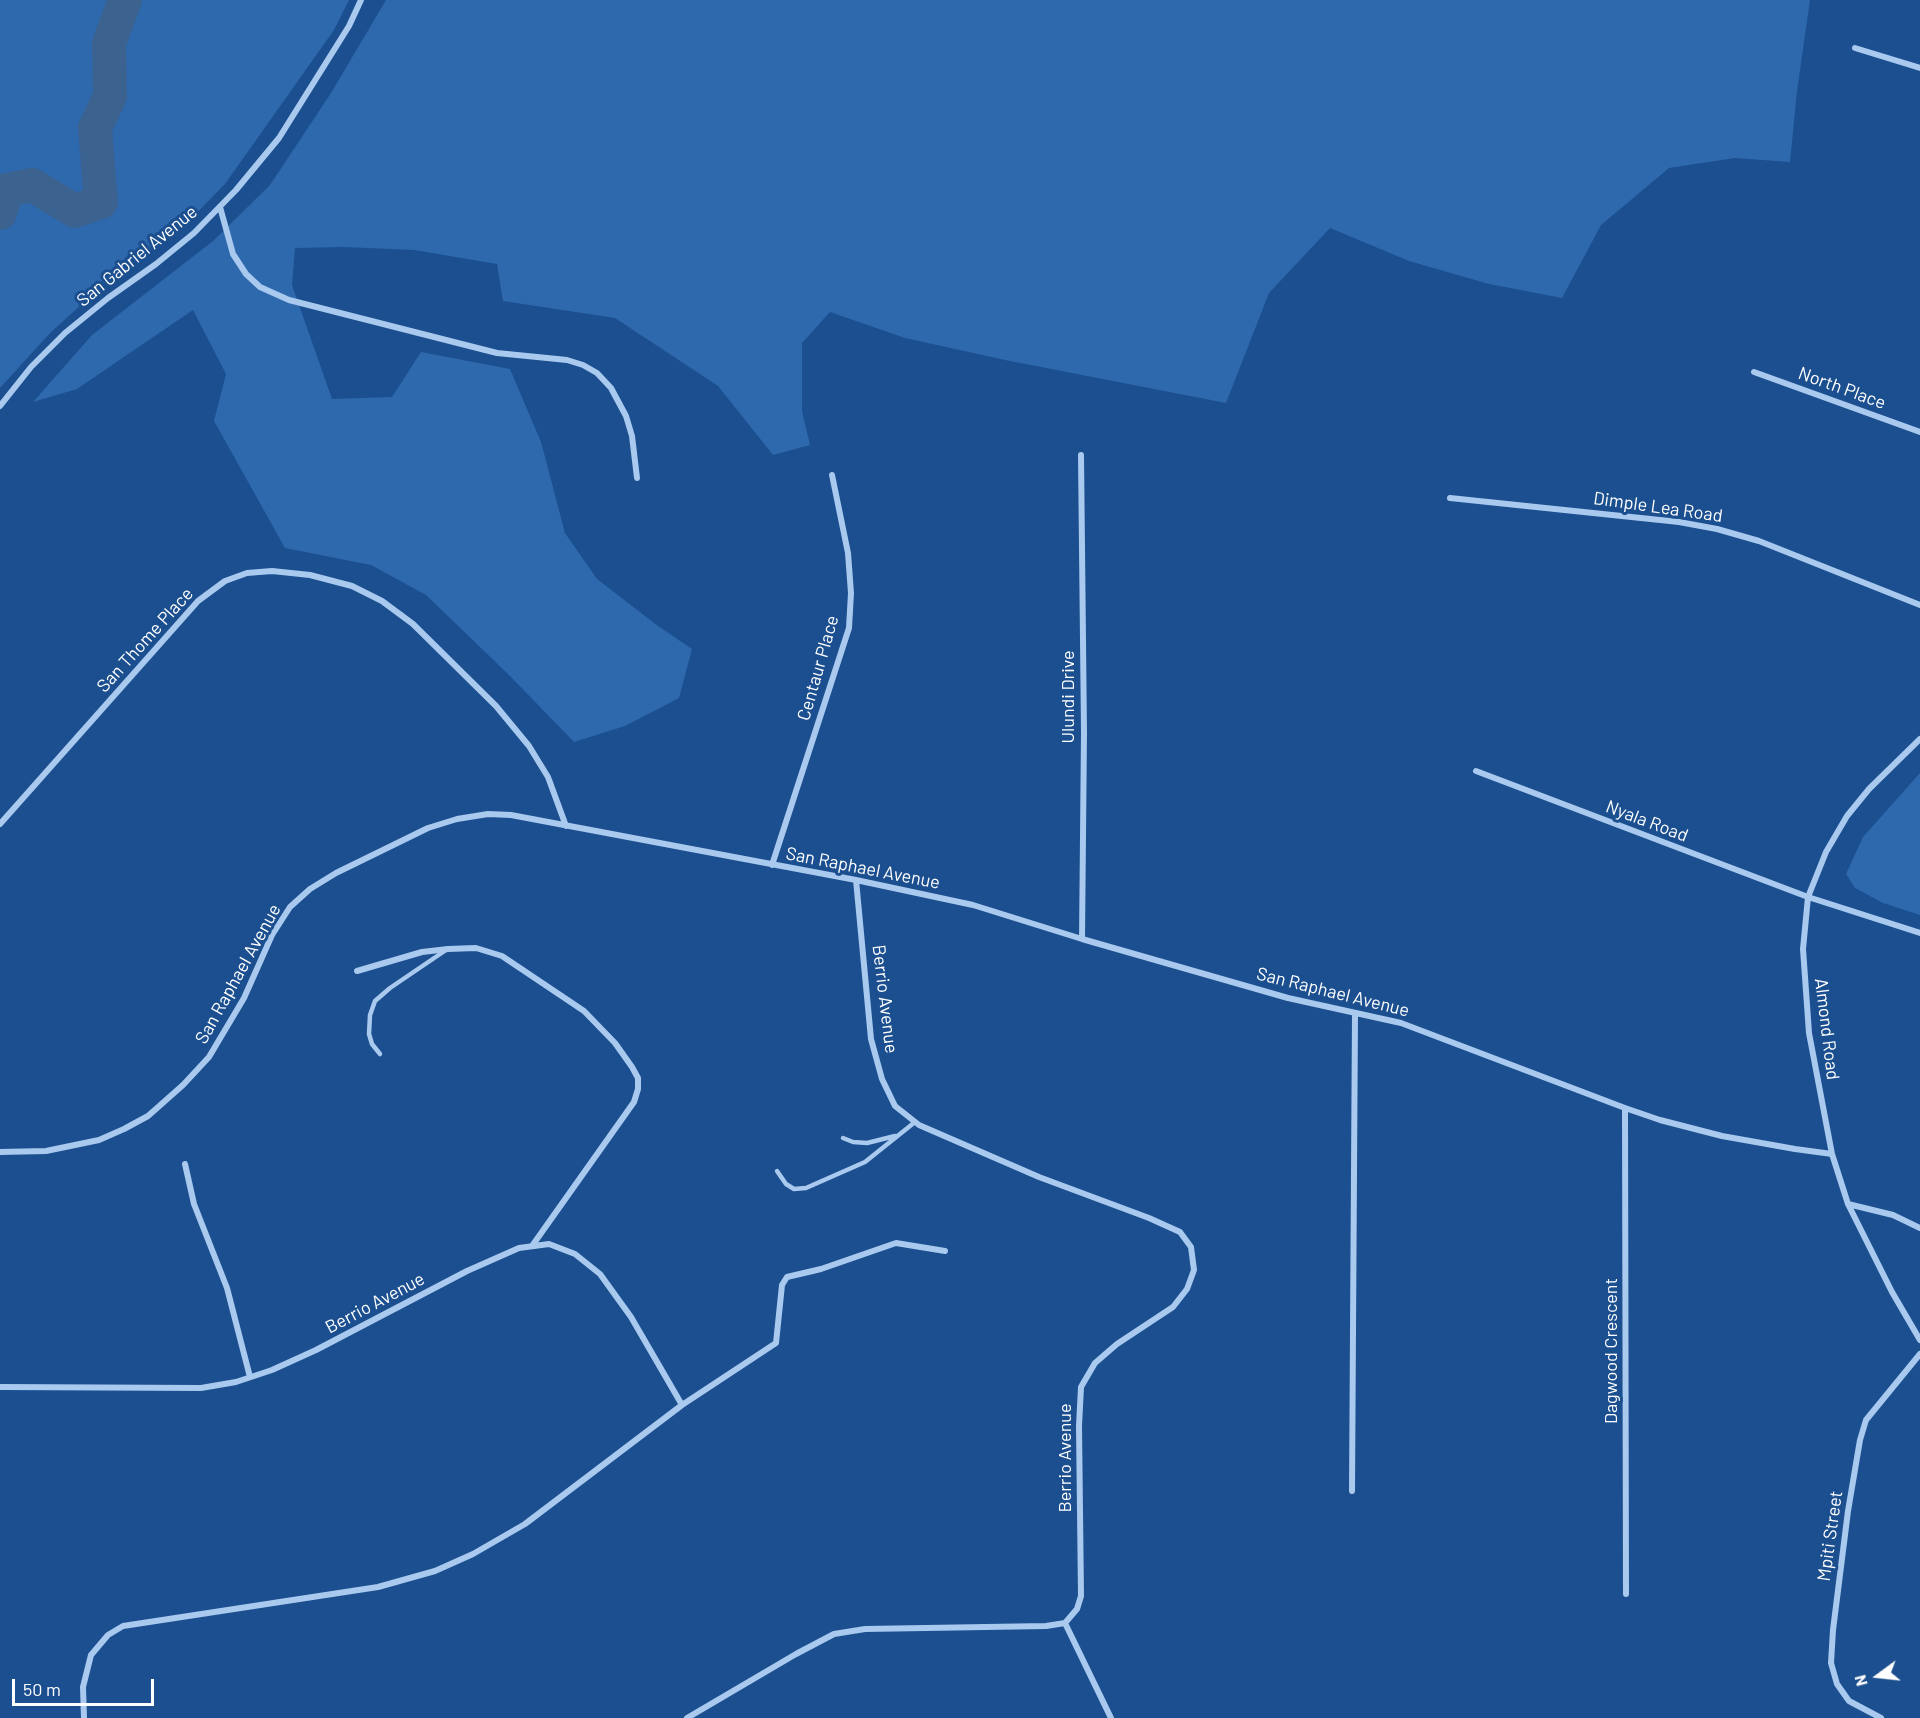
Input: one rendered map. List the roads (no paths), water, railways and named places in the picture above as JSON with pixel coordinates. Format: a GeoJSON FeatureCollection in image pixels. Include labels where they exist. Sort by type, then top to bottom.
{"type":"FeatureCollection","features":[{"type":"Feature","properties":{"kind":"street","name":"San Gabriel Avenue"},"geometry":{"type":"LineString","coordinates":[[0,406],[31,367],[65,333],[194,233],[236,190],[279,138],[349,26],[361,0]]}},
{"type":"Feature","properties":{"kind":"street"},"geometry":{"type":"LineString","coordinates":[[1855,48],[1920,68]]}},
{"type":"Feature","properties":{"kind":"street"},"geometry":{"type":"LineString","coordinates":[[220,207],[233,254],[246,274],[260,287],[289,300],[496,353],[567,360],[584,365],[597,373],[611,388],[626,416],[632,436],[637,478]]}},
{"type":"Feature","properties":{"kind":"street","name":"North Place"},"geometry":{"type":"LineString","coordinates":[[1754,372],[1920,432]]}},
{"type":"Feature","properties":{"kind":"street","name":"Ulundi Drive"},"geometry":{"type":"LineString","coordinates":[[1081,455],[1084,721],[1082,939]]}},
{"type":"Feature","properties":{"kind":"street","name":"Centaur Place"},"geometry":{"type":"LineString","coordinates":[[772,865],[849,628],[851,593],[848,553],[832,475]]}},
{"type":"Feature","properties":{"kind":"street","name":"Dimple Lea Road"},"geometry":{"type":"LineString","coordinates":[[1450,498],[1679,522],[1717,529],[1759,541],[1920,605]]}},
{"type":"Feature","properties":{"kind":"street","name":"San Thome Place"},"geometry":{"type":"LineString","coordinates":[[0,824],[198,602],[225,581],[247,573],[272,571],[309,575],[352,586],[382,601],[413,624],[496,706],[529,746],[548,777],[566,826]]}},
{"type":"Feature","properties":{"kind":"street","name":"Almond Road"},"geometry":{"type":"LineString","coordinates":[[1920,739],[1869,789],[1847,816],[1826,852],[1808,897],[1803,949],[1809,1033],[1832,1154],[1848,1204],[1892,1292],[1920,1341]]}},
{"type":"Feature","properties":{"kind":"street","name":"Nyala Road"},"geometry":{"type":"LineString","coordinates":[[1476,771],[1808,897],[1920,933]]}},
{"type":"Feature","properties":{"kind":"street","name":"San Raphael Avenue"},"geometry":{"type":"LineString","coordinates":[[0,1152],[46,1151],[99,1140],[148,1116],[210,1057],[244,998],[272,935],[290,908],[310,889],[336,873],[428,828],[457,819],[488,814],[511,815],[856,880],[973,905],[1288,998],[1401,1023],[1625,1108],[1722,1136],[1832,1154]]}},
{"type":"Feature","properties":{"kind":"street","name":"Berrio Avenue"},"geometry":{"type":"LineString","coordinates":[[856,880],[871,1039],[882,1079],[895,1106],[918,1125],[1039,1178],[1149,1218],[1180,1232],[1191,1247],[1194,1270],[1186,1289],[1173,1306],[1117,1344],[1095,1363],[1081,1387],[1079,1426],[1081,1596],[1077,1609],[1065,1623]]}},
{"type":"Feature","properties":{"kind":"street"},"geometry":{"type":"LineString","coordinates":[[357,971],[422,952],[448,949],[476,948],[502,956],[584,1011],[615,1043],[632,1067],[638,1078],[638,1089],[634,1102],[532,1246]]}},
{"type":"Feature","properties":{"kind":"street"},"geometry":{"type":"LineString","coordinates":[[1352,1491],[1355,1013]]}},
{"type":"Feature","properties":{"kind":"street","name":"Dagwood Crescent"},"geometry":{"type":"LineString","coordinates":[[1625,1108],[1626,1594]]}},
{"type":"Feature","properties":{"kind":"street"},"geometry":{"type":"LineString","coordinates":[[185,1164],[194,1204],[227,1287],[250,1377]]}},
{"type":"Feature","properties":{"kind":"street"},"geometry":{"type":"LineString","coordinates":[[1848,1204],[1893,1215],[1920,1228]]}},
{"type":"Feature","properties":{"kind":"street"},"geometry":{"type":"LineString","coordinates":[[84,1718],[83,1687],[91,1655],[108,1635],[123,1626],[378,1587],[435,1571],[473,1554],[525,1524],[682,1405],[776,1343],[782,1285],[787,1278],[821,1269],[896,1243],[945,1251]]}},
{"type":"Feature","properties":{"kind":"street","name":"Berrio Avenue"},"geometry":{"type":"LineString","coordinates":[[0,1387],[201,1388],[236,1382],[272,1370],[316,1350],[498,1257],[519,1248],[549,1244],[575,1254],[600,1274],[631,1317],[682,1405]]}},
{"type":"Feature","properties":{"kind":"street","name":"Mpiti Street"},"geometry":{"type":"LineString","coordinates":[[1881,1718],[1849,1701],[1836,1684],[1831,1663],[1833,1630],[1848,1511],[1860,1440],[1866,1420],[1920,1354]]}},
{"type":"Feature","properties":{"kind":"street"},"geometry":{"type":"LineString","coordinates":[[687,1718],[834,1634],[865,1629],[1046,1626],[1065,1623],[1111,1718]]}},
{"type":"Feature","properties":{"kind":"lane"},"geometry":{"type":"LineString","coordinates":[[380,1054],[372,1044],[369,1034],[370,1014],[375,1001],[390,988],[448,949]]}},
{"type":"Feature","properties":{"kind":"lane"},"geometry":{"type":"LineString","coordinates":[[777,1171],[786,1184],[794,1189],[806,1188],[865,1162],[915,1122]]}},
{"type":"Feature","properties":{"kind":"lane"},"geometry":{"type":"LineString","coordinates":[[843,1138],[853,1142],[867,1143],[898,1135]]}},
{"type":"Feature","properties":{"kind":"waterway"},"geometry":{"type":"LineString","coordinates":[[0,213],[7,190],[32,185],[75,211],[101,202],[95,128],[110,96],[109,43],[125,0]]}}]}
